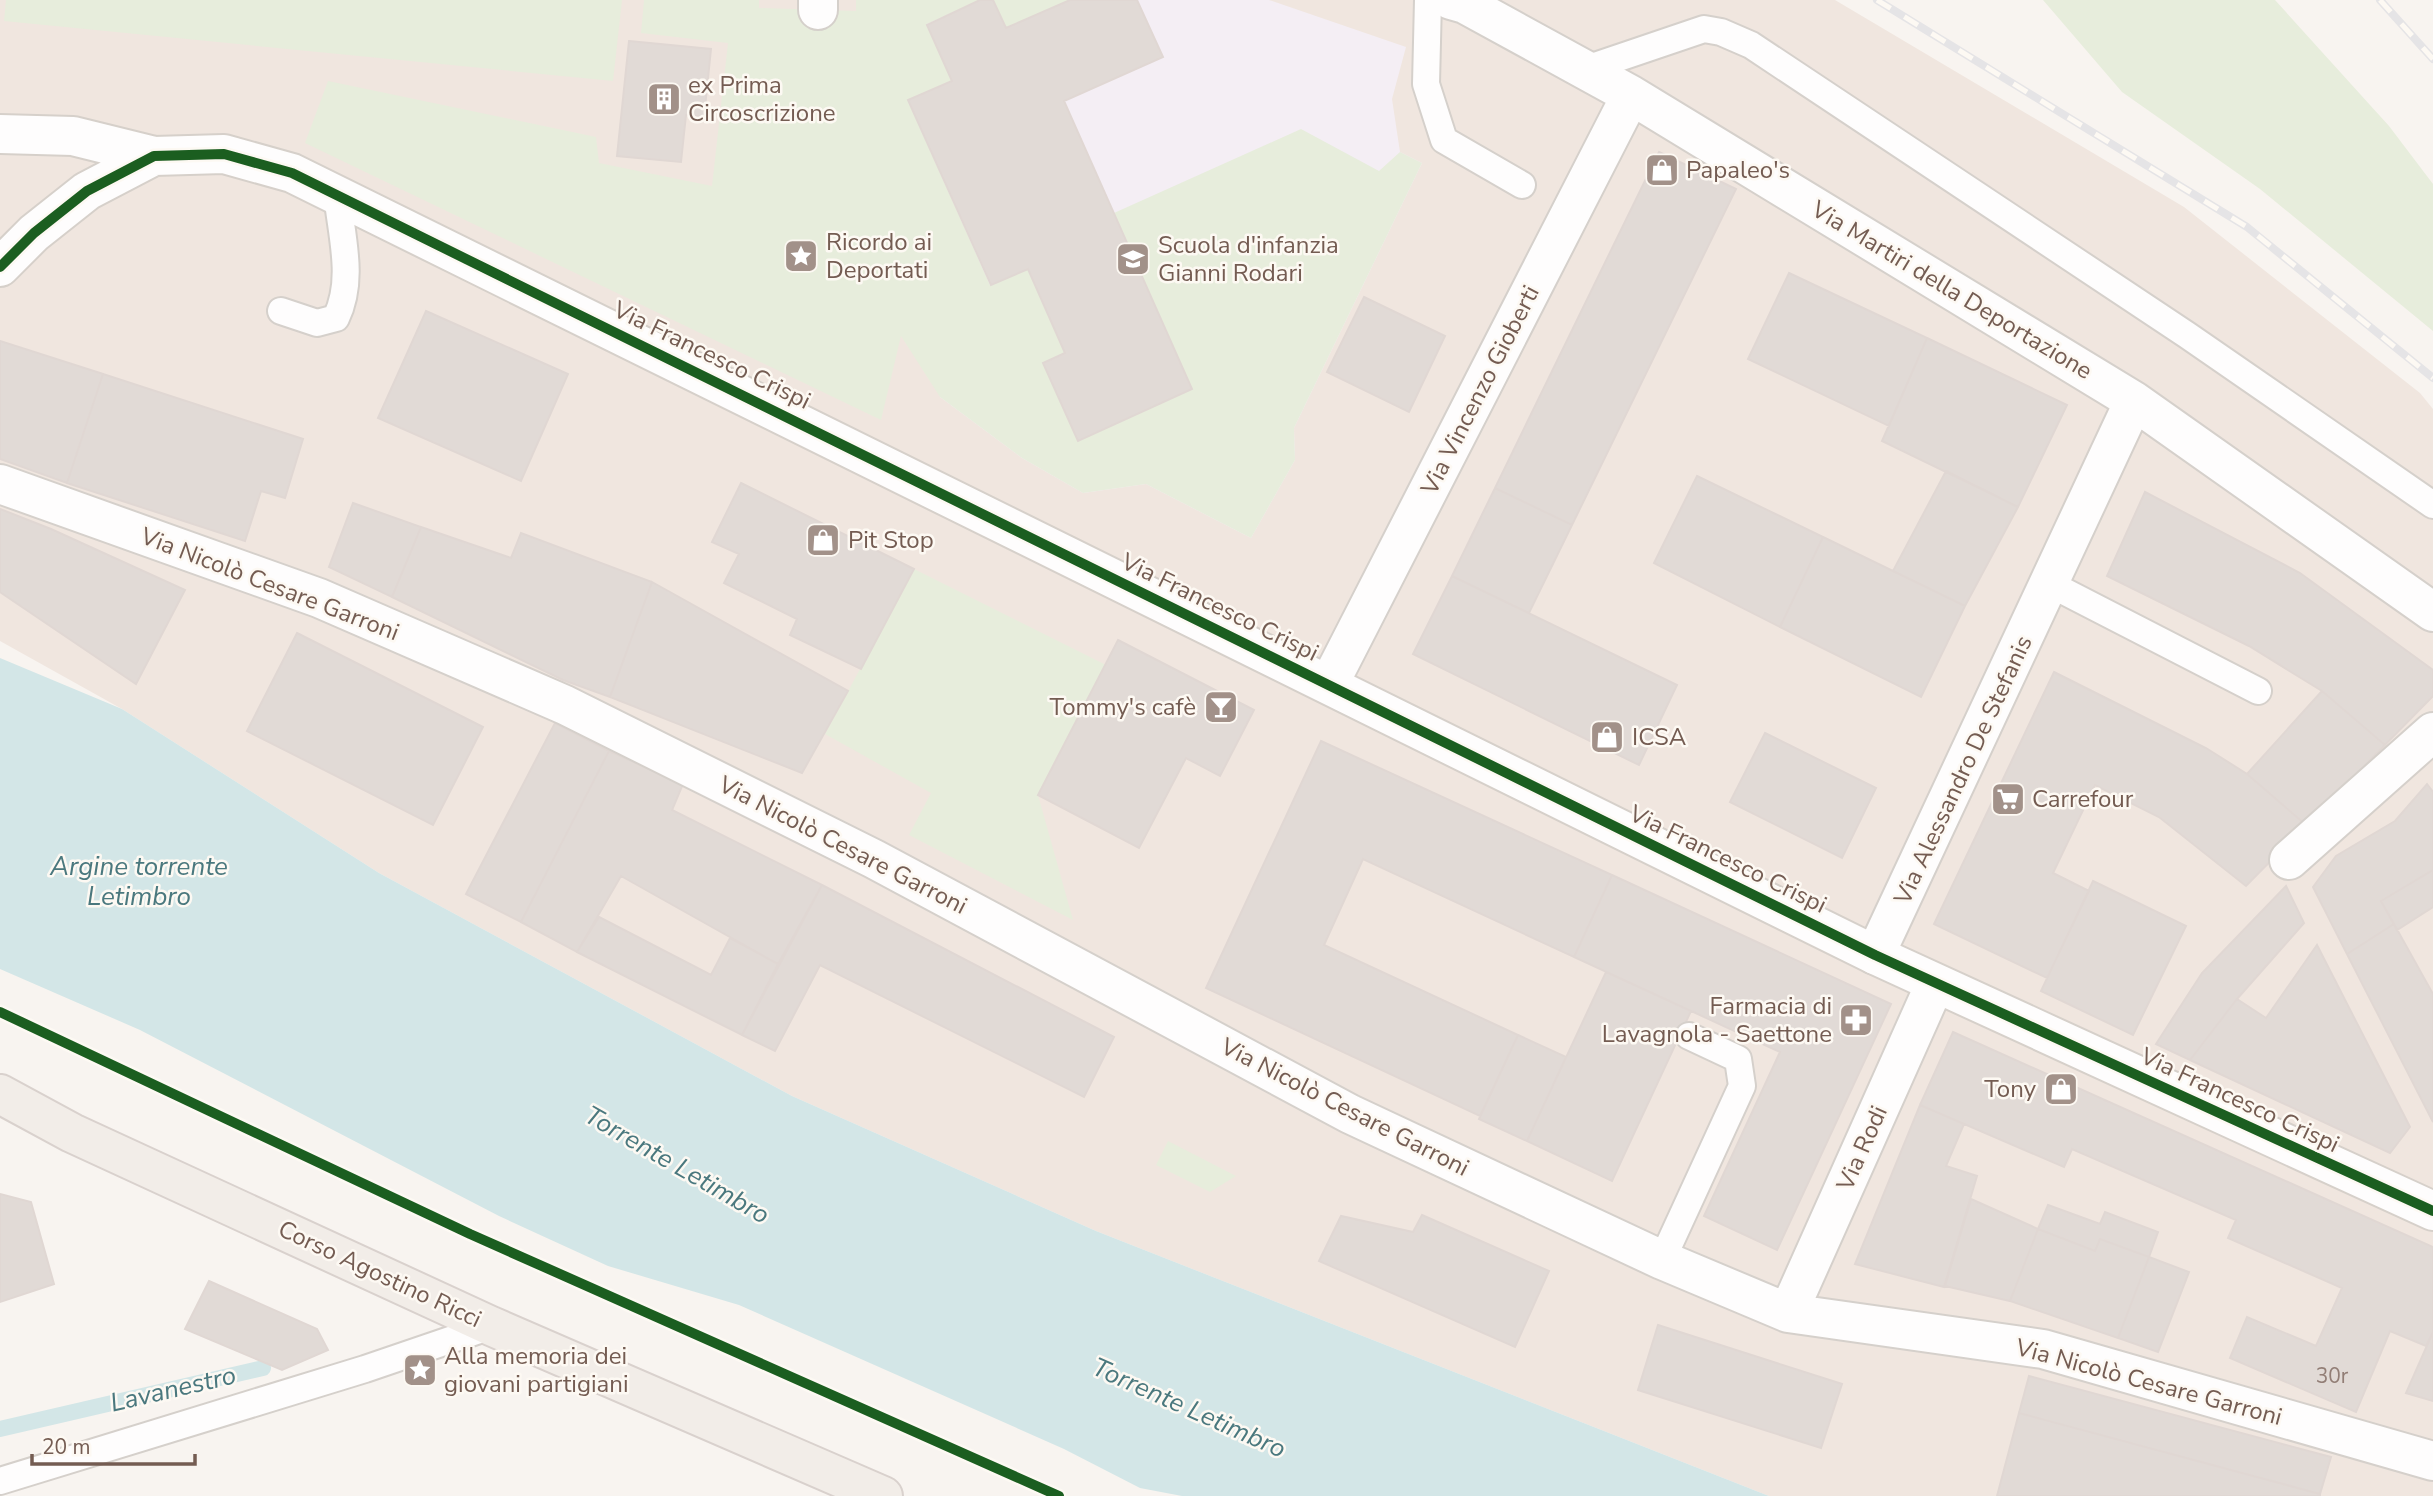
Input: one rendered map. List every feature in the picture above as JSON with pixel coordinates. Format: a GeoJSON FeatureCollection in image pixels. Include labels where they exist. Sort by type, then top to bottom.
{"type":"FeatureCollection","features":[{"type":"Feature","properties":{"kind":"main road","name":"Corso Agostino Ricci"},"geometry":{"type":"LineString","coordinates":[[0,1094],[72,1133],[491,1326],[883,1496]]}},
{"type":"Feature","properties":{"kind":"main road","name":"Corso Agostino Ricci"},"geometry":{"type":"LineString","coordinates":[[0,1126],[72,1133]]}},
{"type":"Feature","properties":{"kind":"street","name":"Via Martiri della Deportazione"},"geometry":{"type":"LineString","coordinates":[[1452,1],[1631,95],[2134,401],[2433,612]]}},
{"type":"Feature","properties":{"kind":"street","name":"Via Vincenzo Gioberti"},"geometry":{"type":"LineString","coordinates":[[1329,684],[1631,95]]}},
{"type":"Feature","properties":{"kind":"street"},"geometry":{"type":"LineString","coordinates":[[0,134],[73,136],[154,156]]}},
{"type":"Feature","properties":{"kind":"street","name":"Via Francesco Crispi"},"geometry":{"type":"LineString","coordinates":[[0,267],[34,233],[87,191],[154,156],[224,154],[292,173],[339,210],[1329,684],[1875,956],[2433,1211]]}},
{"type":"Feature","properties":{"kind":"street","name":"Via Alessandro De Stefanis"},"geometry":{"type":"LineString","coordinates":[[1875,956],[2134,401]]}},
{"type":"Feature","properties":{"kind":"street","name":"Via Nicolò Cesare Garroni"},"geometry":{"type":"LineString","coordinates":[[0,484],[319,598],[565,705],[771,806],[1350,1114],[1662,1260],[1788,1313],[2043,1349],[2433,1461]]}},
{"type":"Feature","properties":{"kind":"street"},"geometry":{"type":"LineString","coordinates":[[2289,860],[2433,732]]}},
{"type":"Feature","properties":{"kind":"street","name":"Via Rodi"},"geometry":{"type":"LineString","coordinates":[[1788,1313],[1935,984]]}},
{"type":"Feature","properties":{"kind":"lane"},"geometry":{"type":"LineString","coordinates":[[1452,1],[1426,84],[1444,139],[1522,186]]}},
{"type":"Feature","properties":{"kind":"lane"},"geometry":{"type":"LineString","coordinates":[[1586,69],[1704,29],[1721,32],[1751,45],[2187,335],[2433,505]]}},
{"type":"Feature","properties":{"kind":"lane"},"geometry":{"type":"LineString","coordinates":[[281,311],[317,323],[336,318],[344,302],[347,274],[339,210]]}},
{"type":"Feature","properties":{"kind":"lane"},"geometry":{"type":"LineString","coordinates":[[2050,584],[2258,691]]}},
{"type":"Feature","properties":{"kind":"lane"},"geometry":{"type":"LineString","coordinates":[[1662,1260],[1742,1087],[1738,1059],[1689,1036]]}},
{"type":"Feature","properties":{"kind":"lane"},"geometry":{"type":"LineString","coordinates":[[0,1481],[365,1369],[491,1326]]}},
{"type":"Feature","properties":{"kind":"shaded area"},"geometry":{"type":"Polygon","coordinates":[[[0,0],[1835,0],[2184,207],[2420,393],[2433,409],[2433,1496],[1769,1496],[1096,1231],[792,1096],[379,873],[122,709],[0,641],[0,0]]]}},
{"type":"Feature","properties":{"kind":"shaded area","name":"Scuola d'infanzia Gianni Rodari"},"geometry":{"type":"Polygon","coordinates":[[[856,0],[1269,0],[1406,47],[1392,99],[1400,152],[1422,163],[1294,428],[1295,460],[1251,538],[1146,484],[1083,493],[1022,458],[940,397],[856,0]]]}},
{"type":"Feature","properties":{"kind":"green space"},"geometry":{"type":"Polygon","coordinates":[[[6,0],[622,0],[613,81],[4,21],[6,0]]]}},
{"type":"Feature","properties":{"kind":"green space"},"geometry":{"type":"Polygon","coordinates":[[[644,0],[759,0],[759,8],[856,11],[856,0],[980,0],[927,24],[952,81],[908,101],[990,285],[1028,269],[1065,353],[1043,363],[1089,435],[1192,389],[1114,213],[1301,129],[1379,171],[1400,152],[1422,163],[1294,428],[1295,460],[1251,538],[1146,484],[1083,493],[1022,458],[940,397],[901,336],[881,420],[305,143],[328,81],[596,137],[599,163],[712,186],[728,43],[641,33],[644,0]]]}},
{"type":"Feature","properties":{"kind":"green space"},"geometry":{"type":"Polygon","coordinates":[[[993,0],[1070,0],[1006,28],[993,0]]]}},
{"type":"Feature","properties":{"kind":"green space"},"geometry":{"type":"Polygon","coordinates":[[[2043,0],[2275,0],[2389,126],[2433,184],[2433,331],[2260,189],[2122,92],[2043,0]]]}},
{"type":"Feature","properties":{"kind":"green space"},"geometry":{"type":"Polygon","coordinates":[[[914,569],[1106,665],[1038,795],[1073,920],[909,835],[931,793],[825,734],[914,569]]]}},
{"type":"Feature","properties":{"kind":"green space"},"geometry":{"type":"Polygon","coordinates":[[[1168,1141],[1236,1176],[1210,1192],[1156,1165],[1168,1141]]]}},
{"type":"Feature","properties":{"kind":"water","name":"Argine torrente Letimbro"},"geometry":{"type":"Polygon","coordinates":[[[0,658],[122,709],[379,873],[792,1096],[1096,1231],[1769,1496],[1182,1496],[1140,1488],[1064,1449],[739,1305],[608,1266],[499,1216],[140,1030],[0,969],[0,658]]]}},
{"type":"Feature","properties":{"kind":"building"},"geometry":{"type":"Polygon","coordinates":[[[980,0],[993,0],[1006,28],[1070,0],[1137,0],[1163,57],[1064,101],[1192,389],[1078,441],[1043,363],[1065,353],[1028,269],[991,285],[908,100],[952,81],[927,25],[980,0]]]}},
{"type":"Feature","properties":{"kind":"building","name":"ex Prima Circoscrizione"},"geometry":{"type":"Polygon","coordinates":[[[629,41],[711,49],[704,117],[686,115],[681,162],[617,156],[629,41]]]}},
{"type":"Feature","properties":{"kind":"building"},"geometry":{"type":"Polygon","coordinates":[[[1659,152],[1736,189],[1572,525],[1495,488],[1659,152]]]}},
{"type":"Feature","properties":{"kind":"building"},"geometry":{"type":"Polygon","coordinates":[[[1789,273],[1927,338],[1889,426],[1748,359],[1789,273]]]}},
{"type":"Feature","properties":{"kind":"building"},"geometry":{"type":"Polygon","coordinates":[[[1364,297],[1445,336],[1409,412],[1327,372],[1364,297]]]}},
{"type":"Feature","properties":{"kind":"building"},"geometry":{"type":"Polygon","coordinates":[[[426,311],[568,374],[521,481],[378,418],[426,311]]]}},
{"type":"Feature","properties":{"kind":"building"},"geometry":{"type":"Polygon","coordinates":[[[1927,338],[2067,405],[2018,507],[1882,441],[1927,338]]]}},
{"type":"Feature","properties":{"kind":"building"},"geometry":{"type":"Polygon","coordinates":[[[0,341],[103,374],[67,483],[0,459],[0,341]]]}},
{"type":"Feature","properties":{"kind":"building"},"geometry":{"type":"Polygon","coordinates":[[[103,374],[303,439],[285,498],[261,491],[245,541],[67,483],[103,374]]]}},
{"type":"Feature","properties":{"kind":"building"},"geometry":{"type":"Polygon","coordinates":[[[1946,471],[2018,507],[1965,606],[1893,571],[1946,471]]]}},
{"type":"Feature","properties":{"kind":"building"},"geometry":{"type":"Polygon","coordinates":[[[1697,476],[1823,537],[1780,627],[1654,563],[1697,476]]]}},
{"type":"Feature","properties":{"kind":"building"},"geometry":{"type":"Polygon","coordinates":[[[741,483],[914,569],[861,669],[790,635],[797,619],[724,583],[739,554],[712,542],[741,483]]]}},
{"type":"Feature","properties":{"kind":"building"},"geometry":{"type":"Polygon","coordinates":[[[1495,488],[1572,525],[1529,613],[1452,576],[1495,488]]]}},
{"type":"Feature","properties":{"kind":"building"},"geometry":{"type":"Polygon","coordinates":[[[2145,492],[2300,573],[2433,670],[2433,696],[2385,745],[2322,691],[2249,646],[2107,576],[2145,492]]]}},
{"type":"Feature","properties":{"kind":"building"},"geometry":{"type":"Polygon","coordinates":[[[353,503],[421,527],[392,597],[329,567],[353,503]]]}},
{"type":"Feature","properties":{"kind":"building"},"geometry":{"type":"Polygon","coordinates":[[[0,509],[51,529],[185,590],[136,684],[0,592],[0,509]]]}},
{"type":"Feature","properties":{"kind":"building"},"geometry":{"type":"Polygon","coordinates":[[[421,527],[511,558],[521,533],[652,582],[610,697],[563,680],[392,597],[421,527]]]}},
{"type":"Feature","properties":{"kind":"building"},"geometry":{"type":"Polygon","coordinates":[[[1823,537],[1965,606],[1921,697],[1780,627],[1823,537]]]}},
{"type":"Feature","properties":{"kind":"building"},"geometry":{"type":"Polygon","coordinates":[[[1452,576],[1677,685],[1639,765],[1413,654],[1452,576]]]}},
{"type":"Feature","properties":{"kind":"building"},"geometry":{"type":"Polygon","coordinates":[[[652,582],[848,691],[802,773],[610,697],[652,582]]]}},
{"type":"Feature","properties":{"kind":"building"},"geometry":{"type":"Polygon","coordinates":[[[297,633],[483,727],[433,825],[247,731],[297,633]]]}},
{"type":"Feature","properties":{"kind":"building"},"geometry":{"type":"Polygon","coordinates":[[[1118,640],[1254,710],[1220,776],[1186,758],[1139,848],[1038,795],[1118,640]]]}},
{"type":"Feature","properties":{"kind":"building"},"geometry":{"type":"Polygon","coordinates":[[[2054,672],[2206,748],[2247,774],[2306,825],[2246,886],[2159,817],[2095,785],[2053,873],[2089,891],[2047,978],[1934,924],[2054,672]]]}},
{"type":"Feature","properties":{"kind":"building"},"geometry":{"type":"Polygon","coordinates":[[[2322,691],[2385,745],[2306,825],[2247,774],[2322,691]]]}},
{"type":"Feature","properties":{"kind":"building"},"geometry":{"type":"Polygon","coordinates":[[[555,723],[609,751],[521,922],[466,894],[555,723]]]}},
{"type":"Feature","properties":{"kind":"building"},"geometry":{"type":"Polygon","coordinates":[[[1765,733],[1876,788],[1842,858],[1730,802],[1765,733]]]}},
{"type":"Feature","properties":{"kind":"building"},"geometry":{"type":"Polygon","coordinates":[[[1321,741],[1612,875],[1574,957],[1363,859],[1324,945],[1518,1035],[1480,1116],[1206,988],[1321,741]]]}},
{"type":"Feature","properties":{"kind":"building"},"geometry":{"type":"Polygon","coordinates":[[[609,751],[683,784],[672,810],[822,885],[778,964],[621,876],[577,952],[521,922],[609,751]]]}},
{"type":"Feature","properties":{"kind":"building"},"geometry":{"type":"Polygon","coordinates":[[[2427,784],[2433,792],[2433,870],[2381,901],[2394,924],[2347,954],[2313,887],[2336,856],[2395,821],[2427,784]]]}},
{"type":"Feature","properties":{"kind":"building"},"geometry":{"type":"Polygon","coordinates":[[[2433,870],[2433,907],[2397,930],[2381,901],[2433,870]]]}},
{"type":"Feature","properties":{"kind":"building"},"geometry":{"type":"Polygon","coordinates":[[[1612,875],[1891,1004],[1777,1250],[1704,1216],[1780,1052],[1574,957],[1612,875]]]}},
{"type":"Feature","properties":{"kind":"building"},"geometry":{"type":"Polygon","coordinates":[[[2093,881],[2186,926],[2133,1035],[2041,991],[2093,881]]]}},
{"type":"Feature","properties":{"kind":"building"},"geometry":{"type":"Polygon","coordinates":[[[822,885],[1114,1037],[1084,1097],[820,965],[775,1051],[742,1035],[822,885]]]}},
{"type":"Feature","properties":{"kind":"building"},"geometry":{"type":"Polygon","coordinates":[[[2286,886],[2304,923],[2237,999],[2190,1060],[2156,1044],[2202,973],[2286,886]]]}},
{"type":"Feature","properties":{"kind":"building"},"geometry":{"type":"Polygon","coordinates":[[[599,917],[711,975],[730,938],[778,964],[742,1035],[577,952],[599,917]]]}},
{"type":"Feature","properties":{"kind":"building"},"geometry":{"type":"Polygon","coordinates":[[[2394,924],[2433,994],[2433,1122],[2347,954],[2394,924]]]}},
{"type":"Feature","properties":{"kind":"building"},"geometry":{"type":"Polygon","coordinates":[[[2317,945],[2410,1127],[2390,1153],[2190,1060],[2237,999],[2266,1018],[2317,945]]]}},
{"type":"Feature","properties":{"kind":"building"},"geometry":{"type":"Polygon","coordinates":[[[1606,972],[1691,1011],[1612,1181],[1527,1141],[1606,972]]]}},
{"type":"Feature","properties":{"kind":"building"},"geometry":{"type":"Polygon","coordinates":[[[1953,1032],[2433,1247],[2433,1332],[2426,1346],[2390,1331],[2356,1412],[2230,1358],[2247,1317],[2316,1346],[2342,1288],[2228,1238],[2236,1220],[2072,1149],[2064,1167],[1920,1105],[1953,1032]]]}},
{"type":"Feature","properties":{"kind":"building"},"geometry":{"type":"Polygon","coordinates":[[[1518,1035],[1566,1057],[1527,1141],[1479,1119],[1518,1035]]]}},
{"type":"Feature","properties":{"kind":"building"},"geometry":{"type":"Polygon","coordinates":[[[1920,1105],[1964,1124],[1946,1166],[1977,1176],[1944,1287],[1855,1264],[1920,1105]]]}},
{"type":"Feature","properties":{"kind":"building"},"geometry":{"type":"Polygon","coordinates":[[[0,1194],[31,1202],[54,1284],[0,1302],[0,1194]]]}},
{"type":"Feature","properties":{"kind":"building"},"geometry":{"type":"Polygon","coordinates":[[[1971,1199],[2038,1229],[2010,1301],[1945,1286],[1971,1199]]]}},
{"type":"Feature","properties":{"kind":"building"},"geometry":{"type":"Polygon","coordinates":[[[2048,1205],[2100,1224],[2105,1212],[2158,1232],[2149,1257],[2100,1239],[2095,1251],[2038,1229],[2048,1205]]]}},
{"type":"Feature","properties":{"kind":"building"},"geometry":{"type":"Polygon","coordinates":[[[1422,1215],[1549,1271],[1515,1347],[1319,1261],[1341,1216],[1413,1232],[1422,1215]]]}},
{"type":"Feature","properties":{"kind":"building"},"geometry":{"type":"Polygon","coordinates":[[[2038,1229],[2095,1251],[2100,1239],[2149,1257],[2118,1338],[2010,1301],[2038,1229]]]}},
{"type":"Feature","properties":{"kind":"building"},"geometry":{"type":"Polygon","coordinates":[[[2149,1257],[2189,1272],[2158,1352],[2118,1338],[2149,1257]]]}},
{"type":"Feature","properties":{"kind":"building"},"geometry":{"type":"Polygon","coordinates":[[[209,1281],[317,1329],[328,1350],[282,1370],[185,1329],[209,1281]]]}},
{"type":"Feature","properties":{"kind":"building"},"geometry":{"type":"Polygon","coordinates":[[[1658,1325],[1842,1384],[1821,1448],[1638,1390],[1658,1325]]]}},
{"type":"Feature","properties":{"kind":"building"},"geometry":{"type":"Polygon","coordinates":[[[2433,1332],[2433,1401],[2406,1393],[2433,1332]]]}},
{"type":"Feature","properties":{"kind":"building"},"geometry":{"type":"Polygon","coordinates":[[[2029,1376],[2331,1457],[2320,1494],[2019,1413],[2029,1376]]]}},
{"type":"Feature","properties":{"kind":"building"},"geometry":{"type":"Polygon","coordinates":[[[2019,1413],[2320,1494],[2320,1496],[1997,1496],[2019,1413]]]}},
{"type":"Feature","properties":{"kind":"waterway","name":"Lavanestro"},"geometry":{"type":"LineString","coordinates":[[0,1429],[263,1368]]}},
{"type":"Feature","properties":{"kind":"railway"},"geometry":{"type":"LineString","coordinates":[[1877,0],[2247,227],[2433,378]]}},
{"type":"Feature","properties":{"kind":"railway"},"geometry":{"type":"LineString","coordinates":[[2380,0],[2433,59]]}},
{"type":"Feature","properties":{"kind":"cycle path"},"geometry":{"type":"LineString","coordinates":[[0,267],[34,233],[87,191],[154,156],[224,154],[292,173],[1875,955],[2433,1211]]}},
{"type":"Feature","properties":{"kind":"cycle path"},"geometry":{"type":"LineString","coordinates":[[0,1012],[470,1234],[1059,1496]]}},
{"type":"Feature","properties":{"kind":"place","name":"ex Prima Circoscrizione"},"geometry":{"type":"Point","coordinates":[664,99]}},
{"type":"Feature","properties":{"kind":"place","name":"Papaleo's"},"geometry":{"type":"Point","coordinates":[1662,170]}},
{"type":"Feature","properties":{"kind":"place","name":"Ricordo ai Deportati"},"geometry":{"type":"Point","coordinates":[801,256]}},
{"type":"Feature","properties":{"kind":"place","name":"Scuola d'infanzia Gianni Rodari"},"geometry":{"type":"Point","coordinates":[1133,259]}},
{"type":"Feature","properties":{"kind":"place","name":"Pit Stop"},"geometry":{"type":"Point","coordinates":[823,540]}},
{"type":"Feature","properties":{"kind":"place","name":"Tommy's cafè"},"geometry":{"type":"Point","coordinates":[1221,707]}},
{"type":"Feature","properties":{"kind":"place","name":"ICSA"},"geometry":{"type":"Point","coordinates":[1607,737]}},
{"type":"Feature","properties":{"kind":"place","name":"Carrefour"},"geometry":{"type":"Point","coordinates":[2008,799]}},
{"type":"Feature","properties":{"kind":"place","name":"Farmacia di Lavagnola - Saettone"},"geometry":{"type":"Point","coordinates":[1856,1020]}},
{"type":"Feature","properties":{"kind":"place","name":"Tony"},"geometry":{"type":"Point","coordinates":[2061,1089]}},
{"type":"Feature","properties":{"kind":"place","name":"Alla memoria dei giovani partigiani"},"geometry":{"type":"Point","coordinates":[420,1370]}},
{"type":"Feature","properties":{"kind":"water label","name":"Torrente Letimbro"},"geometry":{"type":"Point","coordinates":[677,1165]}},
{"type":"Feature","properties":{"kind":"water label","name":"Torrente Letimbro"},"geometry":{"type":"Point","coordinates":[1189,1408]}}]}
